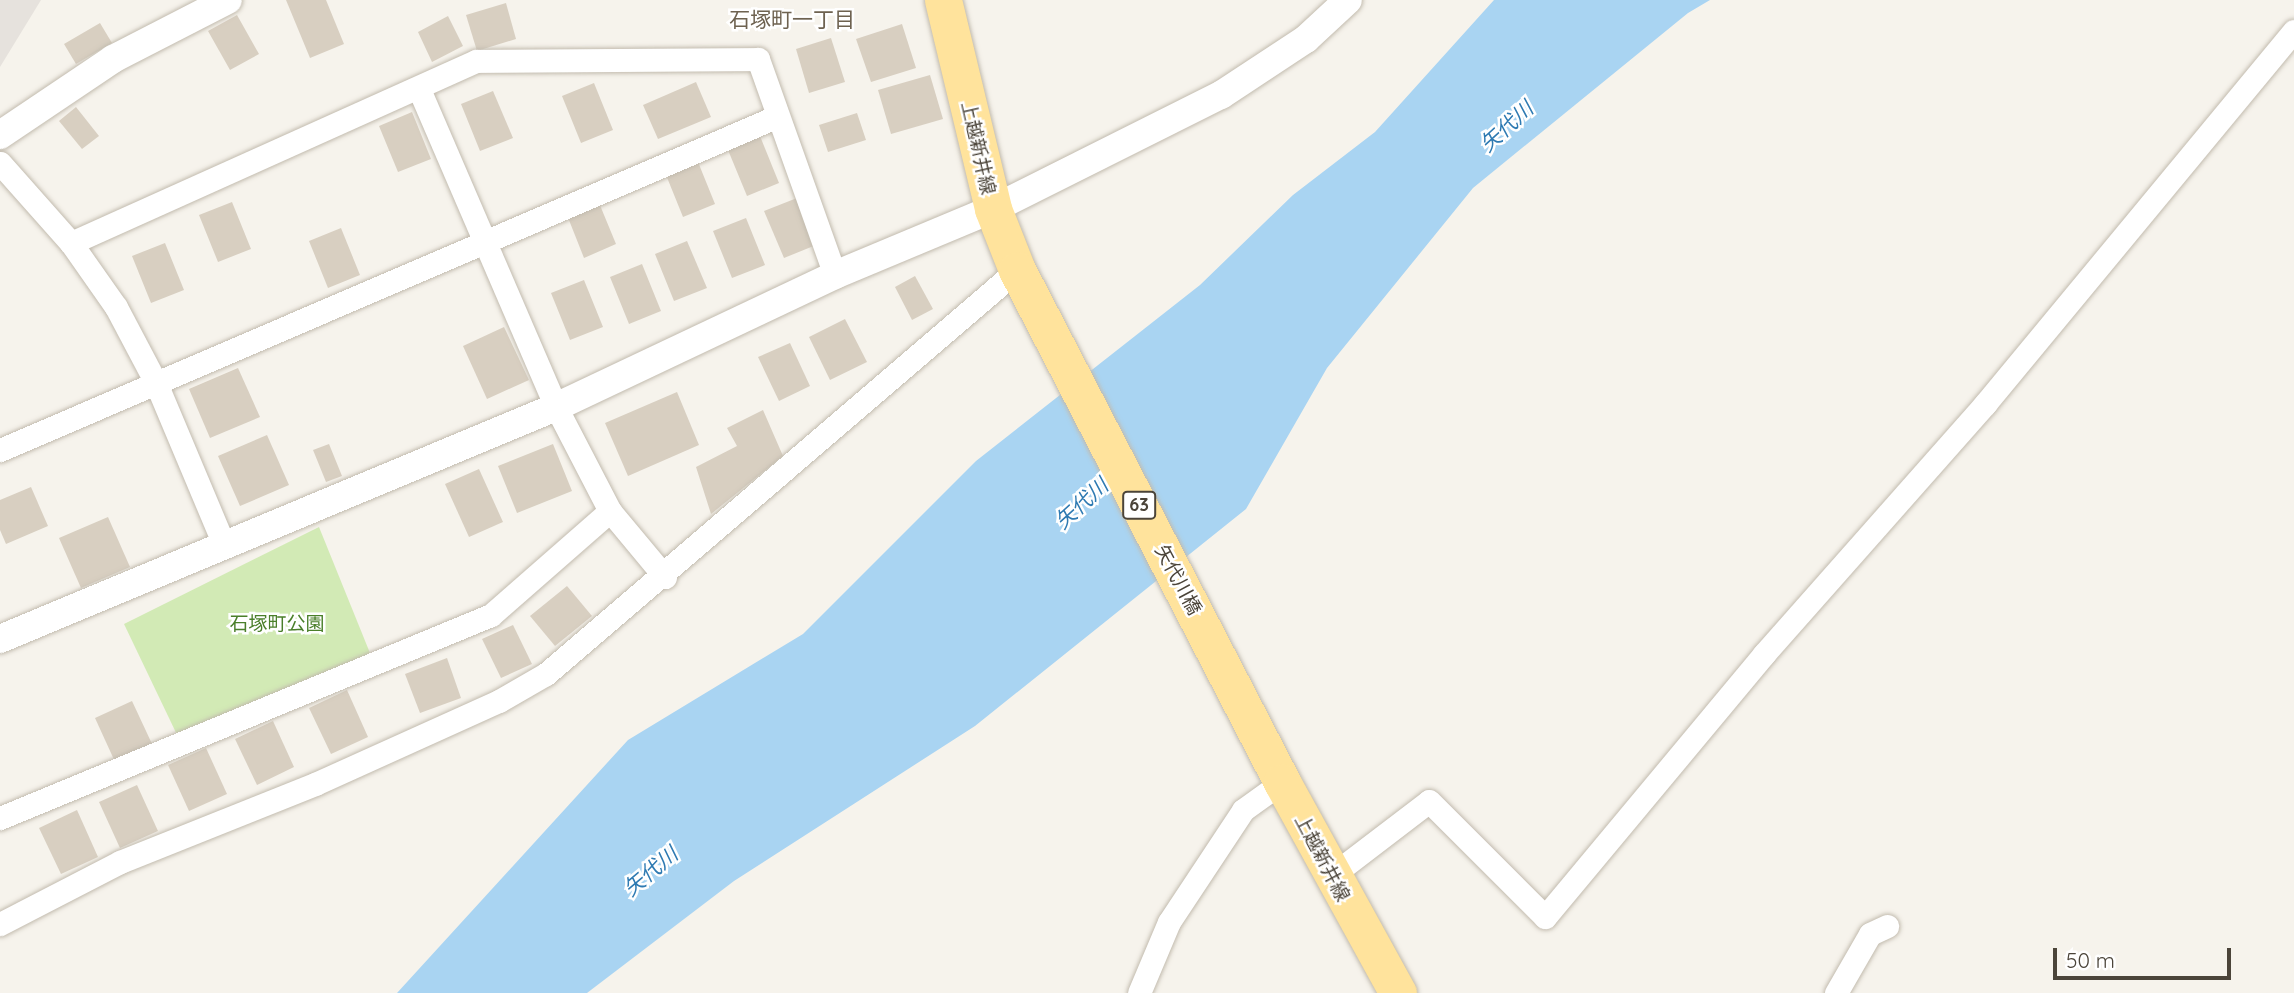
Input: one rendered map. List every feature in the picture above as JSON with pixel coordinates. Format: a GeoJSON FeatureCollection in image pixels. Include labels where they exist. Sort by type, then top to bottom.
{"type":"FeatureCollection","features":[{"type":"Feature","properties":{"kind":"main road","name":"上越新井線"},"geometry":{"type":"LineString","coordinates":[[943,0],[993,209],[1022,280]]}},
{"type":"Feature","properties":{"kind":"main road","name":"矢代川橋"},"geometry":{"type":"LineString","coordinates":[[1022,280],[1251,720]]}},
{"type":"Feature","properties":{"kind":"main road","name":"上越新井線"},"geometry":{"type":"LineString","coordinates":[[1251,720],[1331,876],[1398,993]]}},
{"type":"Feature","properties":{"kind":"street"},"geometry":{"type":"LineString","coordinates":[[0,135],[113,59],[228,0]]}},
{"type":"Feature","properties":{"kind":"street"},"geometry":{"type":"LineString","coordinates":[[2,631],[223,545],[556,407],[835,275],[993,209],[1221,95],[1306,40],[1348,0]]}},
{"type":"Feature","properties":{"kind":"street"},"geometry":{"type":"LineString","coordinates":[[1331,876],[1429,801],[1545,917],[1764,654],[1985,404],[2294,31]]}},
{"type":"Feature","properties":{"kind":"street"},"geometry":{"type":"LineString","coordinates":[[71,243],[419,89],[476,61],[758,59],[776,117],[835,275]]}},
{"type":"Feature","properties":{"kind":"street"},"geometry":{"type":"LineString","coordinates":[[419,89],[556,407],[610,511],[665,576]]}},
{"type":"Feature","properties":{"kind":"street"},"geometry":{"type":"LineString","coordinates":[[0,450],[776,117]]}},
{"type":"Feature","properties":{"kind":"street"},"geometry":{"type":"LineString","coordinates":[[0,163],[71,243],[116,307],[156,383],[223,545]]}},
{"type":"Feature","properties":{"kind":"street"},"geometry":{"type":"LineString","coordinates":[[0,924],[120,862],[315,784],[499,701],[546,674],[1022,280]]}},
{"type":"Feature","properties":{"kind":"street"},"geometry":{"type":"LineString","coordinates":[[0,818],[491,615],[610,511]]}},
{"type":"Feature","properties":{"kind":"street"},"geometry":{"type":"LineString","coordinates":[[1146,990],[1169,922],[1243,810],[1282,782]]}},
{"type":"Feature","properties":{"kind":"street"},"geometry":{"type":"LineString","coordinates":[[1836,993],[1870,934],[1887,926]]}},
{"type":"Feature","properties":{"kind":"shaded area"},"geometry":{"type":"Polygon","coordinates":[[[0,0],[41,0],[0,67],[0,0]]]}},
{"type":"Feature","properties":{"kind":"green space","name":"石塚町公園"},"geometry":{"type":"Polygon","coordinates":[[[319,527],[372,658],[180,741],[124,624],[319,527]]]}},
{"type":"Feature","properties":{"kind":"water","name":"矢代川"},"geometry":{"type":"Polygon","coordinates":[[[1494,0],[1710,0],[1688,13],[1473,188],[1327,368],[1246,509],[975,726],[734,881],[587,993],[397,993],[628,740],[803,634],[976,461],[1200,285],[1293,195],[1375,132],[1494,0]]]}},
{"type":"Feature","properties":{"kind":"building"},"geometry":{"type":"Polygon","coordinates":[[[286,0],[326,0],[344,44],[310,58],[286,0]]]}},
{"type":"Feature","properties":{"kind":"building"},"geometry":{"type":"Polygon","coordinates":[[[506,3],[516,39],[477,51],[466,15],[506,3]]]}},
{"type":"Feature","properties":{"kind":"building"},"geometry":{"type":"Polygon","coordinates":[[[237,15],[259,54],[230,70],[208,31],[237,15]]]}},
{"type":"Feature","properties":{"kind":"building"},"geometry":{"type":"Polygon","coordinates":[[[448,16],[463,46],[432,62],[418,32],[448,16]]]}},
{"type":"Feature","properties":{"kind":"building"},"geometry":{"type":"Polygon","coordinates":[[[100,23],[112,43],[76,64],[64,44],[100,23]]]}},
{"type":"Feature","properties":{"kind":"building"},"geometry":{"type":"Polygon","coordinates":[[[902,24],[916,68],[871,82],[856,39],[902,24]]]}},
{"type":"Feature","properties":{"kind":"building"},"geometry":{"type":"Polygon","coordinates":[[[831,38],[845,82],[809,93],[796,49],[831,38]]]}},
{"type":"Feature","properties":{"kind":"building"},"geometry":{"type":"Polygon","coordinates":[[[930,75],[943,119],[891,134],[878,90],[930,75]]]}},
{"type":"Feature","properties":{"kind":"building"},"geometry":{"type":"Polygon","coordinates":[[[696,82],[711,117],[658,139],[643,105],[696,82]]]}},
{"type":"Feature","properties":{"kind":"building"},"geometry":{"type":"Polygon","coordinates":[[[594,83],[613,130],[581,143],[562,96],[594,83]]]}},
{"type":"Feature","properties":{"kind":"building"},"geometry":{"type":"Polygon","coordinates":[[[493,91],[513,138],[480,151],[461,104],[493,91]]]}},
{"type":"Feature","properties":{"kind":"building"},"geometry":{"type":"Polygon","coordinates":[[[76,107],[99,136],[82,149],[59,121],[76,107]]]}},
{"type":"Feature","properties":{"kind":"building"},"geometry":{"type":"Polygon","coordinates":[[[412,112],[431,159],[398,172],[379,126],[412,112]]]}},
{"type":"Feature","properties":{"kind":"building"},"geometry":{"type":"Polygon","coordinates":[[[857,113],[866,140],[828,152],[819,125],[857,113]]]}},
{"type":"Feature","properties":{"kind":"building"},"geometry":{"type":"Polygon","coordinates":[[[760,136],[779,183],[747,196],[728,150],[760,136]]]}},
{"type":"Feature","properties":{"kind":"building"},"geometry":{"type":"Polygon","coordinates":[[[696,157],[715,204],[683,217],[664,170],[696,157]]]}},
{"type":"Feature","properties":{"kind":"building"},"geometry":{"type":"Polygon","coordinates":[[[597,198],[616,244],[584,258],[565,210],[597,198]]]}},
{"type":"Feature","properties":{"kind":"building"},"geometry":{"type":"Polygon","coordinates":[[[797,198],[816,245],[784,258],[764,211],[797,198]]]}},
{"type":"Feature","properties":{"kind":"building"},"geometry":{"type":"Polygon","coordinates":[[[232,202],[251,249],[218,262],[199,215],[232,202]]]}},
{"type":"Feature","properties":{"kind":"building"},"geometry":{"type":"Polygon","coordinates":[[[746,218],[765,265],[732,278],[713,231],[746,218]]]}},
{"type":"Feature","properties":{"kind":"building"},"geometry":{"type":"Polygon","coordinates":[[[341,228],[360,275],[328,288],[309,241],[341,228]]]}},
{"type":"Feature","properties":{"kind":"building"},"geometry":{"type":"Polygon","coordinates":[[[687,241],[707,288],[674,301],[655,254],[687,241]]]}},
{"type":"Feature","properties":{"kind":"building"},"geometry":{"type":"Polygon","coordinates":[[[165,243],[184,290],[151,303],[132,256],[165,243]]]}},
{"type":"Feature","properties":{"kind":"building"},"geometry":{"type":"Polygon","coordinates":[[[642,264],[661,311],[629,324],[610,277],[642,264]]]}},
{"type":"Feature","properties":{"kind":"building"},"geometry":{"type":"Polygon","coordinates":[[[915,276],[933,309],[912,320],[895,287],[915,276]]]}},
{"type":"Feature","properties":{"kind":"building"},"geometry":{"type":"Polygon","coordinates":[[[584,280],[603,327],[570,340],[551,293],[584,280]]]}},
{"type":"Feature","properties":{"kind":"building"},"geometry":{"type":"Polygon","coordinates":[[[845,319],[867,362],[830,380],[809,337],[845,319]]]}},
{"type":"Feature","properties":{"kind":"building"},"geometry":{"type":"Polygon","coordinates":[[[504,327],[529,380],[487,399],[463,346],[504,327]]]}},
{"type":"Feature","properties":{"kind":"building"},"geometry":{"type":"Polygon","coordinates":[[[790,343],[810,386],[779,401],[758,357],[790,343]]]}},
{"type":"Feature","properties":{"kind":"building"},"geometry":{"type":"Polygon","coordinates":[[[238,368],[260,417],[210,438],[189,389],[238,368]]]}},
{"type":"Feature","properties":{"kind":"building"},"geometry":{"type":"Polygon","coordinates":[[[677,392],[699,445],[628,476],[605,423],[677,392]]]}},
{"type":"Feature","properties":{"kind":"building"},"geometry":{"type":"Polygon","coordinates":[[[763,410],[783,456],[711,514],[696,467],[737,446],[727,428],[763,410]]]}},
{"type":"Feature","properties":{"kind":"building"},"geometry":{"type":"Polygon","coordinates":[[[267,435],[289,485],[240,506],[218,456],[267,435]]]}},
{"type":"Feature","properties":{"kind":"building"},"geometry":{"type":"Polygon","coordinates":[[[329,444],[342,476],[326,482],[313,450],[329,444]]]}},
{"type":"Feature","properties":{"kind":"building"},"geometry":{"type":"Polygon","coordinates":[[[553,444],[572,491],[517,513],[498,466],[553,444]]]}},
{"type":"Feature","properties":{"kind":"building"},"geometry":{"type":"Polygon","coordinates":[[[479,469],[503,522],[469,537],[445,484],[479,469]]]}},
{"type":"Feature","properties":{"kind":"building"},"geometry":{"type":"Polygon","coordinates":[[[31,487],[48,526],[6,544],[0,530],[0,500],[31,487]]]}},
{"type":"Feature","properties":{"kind":"building"},"geometry":{"type":"Polygon","coordinates":[[[108,517],[130,567],[81,588],[59,538],[108,517]]]}},
{"type":"Feature","properties":{"kind":"building"},"geometry":{"type":"Polygon","coordinates":[[[567,586],[592,616],[555,646],[530,616],[567,586]]]}},
{"type":"Feature","properties":{"kind":"building"},"geometry":{"type":"Polygon","coordinates":[[[513,625],[532,664],[501,678],[482,639],[513,625]]]}},
{"type":"Feature","properties":{"kind":"building"},"geometry":{"type":"Polygon","coordinates":[[[447,658],[461,698],[420,713],[405,674],[447,658]]]}},
{"type":"Feature","properties":{"kind":"building"},"geometry":{"type":"Polygon","coordinates":[[[347,690],[368,737],[331,754],[309,708],[347,690]]]}},
{"type":"Feature","properties":{"kind":"building"},"geometry":{"type":"Polygon","coordinates":[[[132,701],[153,746],[116,764],[95,718],[132,701]]]}},
{"type":"Feature","properties":{"kind":"building"},"geometry":{"type":"Polygon","coordinates":[[[273,721],[294,767],[257,785],[235,739],[273,721]]]}},
{"type":"Feature","properties":{"kind":"building"},"geometry":{"type":"Polygon","coordinates":[[[206,748],[227,794],[189,811],[168,765],[206,748]]]}},
{"type":"Feature","properties":{"kind":"building"},"geometry":{"type":"Polygon","coordinates":[[[137,785],[158,831],[120,848],[99,802],[137,785]]]}},
{"type":"Feature","properties":{"kind":"building"},"geometry":{"type":"Polygon","coordinates":[[[77,810],[98,857],[61,874],[39,828],[77,810]]]}},
{"type":"Feature","properties":{"kind":"district","name":"石塚町一丁目"},"geometry":{"type":"Point","coordinates":[792,19]}}]}
